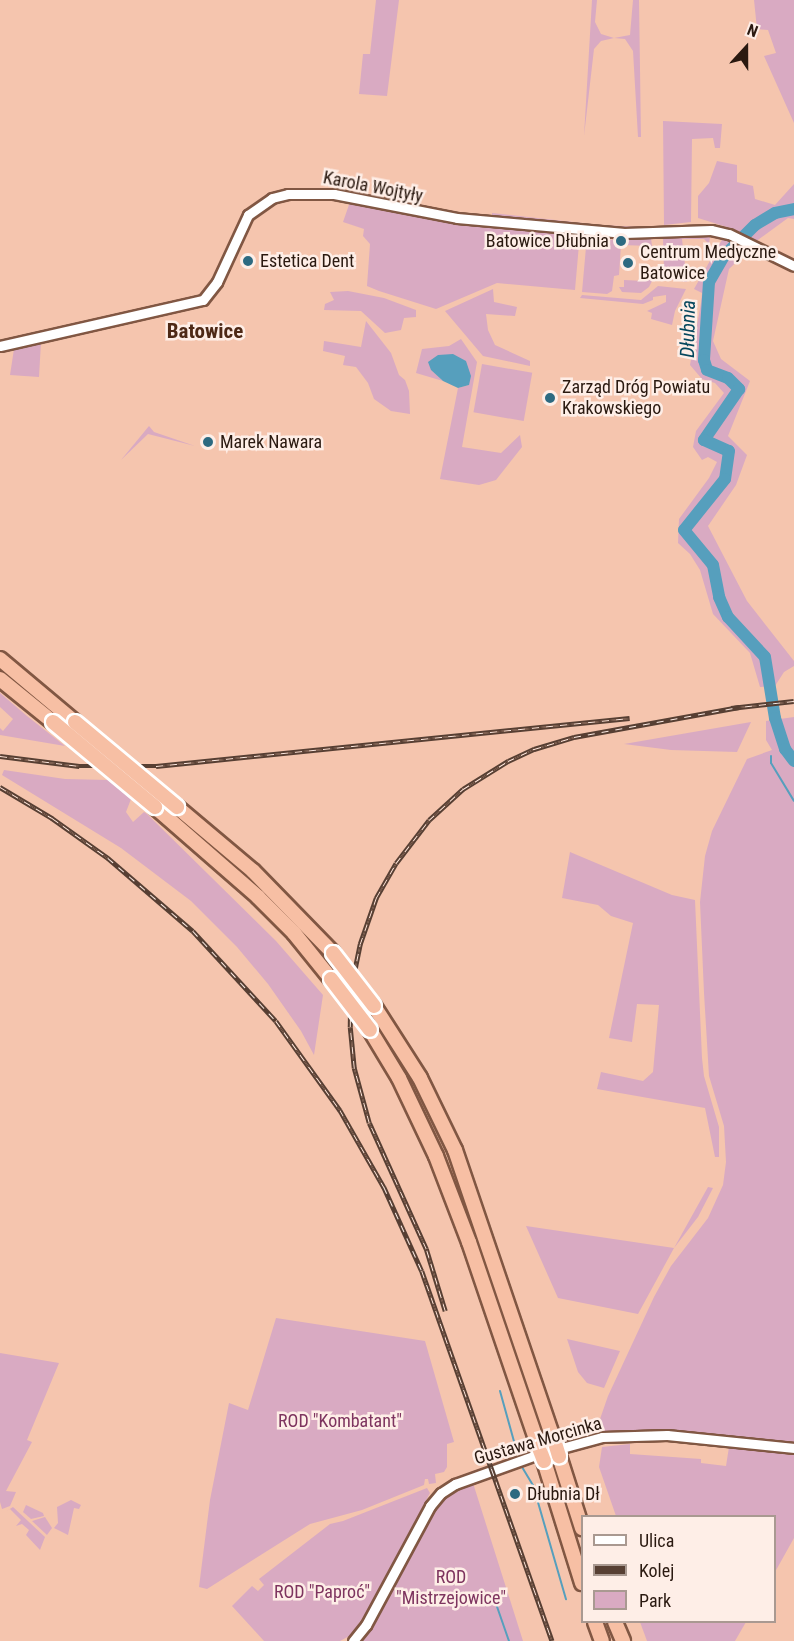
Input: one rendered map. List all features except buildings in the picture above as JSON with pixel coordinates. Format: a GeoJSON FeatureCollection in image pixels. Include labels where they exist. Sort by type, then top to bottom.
{"type":"FeatureCollection","features":[{"type":"Feature","properties":{"kind":"highway"},"geometry":{"type":"LineString","coordinates":[[0,659],[280,896],[333,953],[374,1005],[420,1078],[455,1150],[581,1525]]}},
{"type":"Feature","properties":{"kind":"highway"},"geometry":{"type":"LineString","coordinates":[[0,679],[155,807],[276,914],[331,979],[370,1030],[399,1078],[440,1167],[541,1455],[581,1580]]}},
{"type":"Feature","properties":{"kind":"highway"},"geometry":{"type":"LineString","coordinates":[[615,1623],[623,1641]]}},
{"type":"Feature","properties":{"kind":"street","name":"Karola Wojtyły"},"geometry":{"type":"LineString","coordinates":[[0,346],[203,300],[217,282],[248,215],[272,198],[288,194],[334,194],[422,213],[624,233],[695,229],[729,234],[794,266]]}},
{"type":"Feature","properties":{"kind":"street","name":"Gustawa Morcinka"},"geometry":{"type":"LineString","coordinates":[[353,1641],[366,1625],[433,1502],[444,1490],[471,1477],[602,1437],[667,1435],[794,1448]]}},
{"type":"Feature","properties":{"kind":"green space"},"geometry":{"type":"Polygon","coordinates":[[[376,0],[399,0],[387,96],[359,94],[363,54],[370,54],[376,0]]]}},
{"type":"Feature","properties":{"kind":"green space"},"geometry":{"type":"Polygon","coordinates":[[[592,0],[597,0],[595,22],[601,34],[614,38],[601,41],[594,49],[584,136],[592,0]]]}},
{"type":"Feature","properties":{"kind":"green space"},"geometry":{"type":"Polygon","coordinates":[[[633,0],[639,0],[641,137],[638,137],[633,51],[625,39],[614,38],[630,35],[633,0]]]}},
{"type":"Feature","properties":{"kind":"green space"},"geometry":{"type":"Polygon","coordinates":[[[754,0],[794,0],[794,123],[764,56],[776,53],[768,30],[757,29],[754,0]]]}},
{"type":"Feature","properties":{"kind":"green space"},"geometry":{"type":"Polygon","coordinates":[[[663,121],[722,124],[720,148],[715,148],[713,138],[692,139],[691,222],[664,225],[663,121]]]}},
{"type":"Feature","properties":{"kind":"green space"},"geometry":{"type":"Polygon","coordinates":[[[717,161],[737,165],[737,182],[753,186],[755,199],[775,205],[794,184],[794,219],[788,218],[755,242],[730,228],[698,218],[698,196],[709,183],[717,161]]]}},
{"type":"Feature","properties":{"kind":"green space"},"geometry":{"type":"Polygon","coordinates":[[[351,199],[580,233],[575,290],[497,283],[436,309],[379,291],[367,286],[370,244],[363,236],[364,229],[343,222],[351,199]]]}},
{"type":"Feature","properties":{"kind":"green space"},"geometry":{"type":"Polygon","coordinates":[[[492,213],[640,227],[608,228],[516,220],[492,216],[492,213]]]}},
{"type":"Feature","properties":{"kind":"green space"},"geometry":{"type":"Polygon","coordinates":[[[705,233],[710,237],[709,244],[704,239],[682,239],[687,282],[660,278],[659,274],[664,273],[663,238],[705,233]]]}},
{"type":"Feature","properties":{"kind":"green space"},"geometry":{"type":"Polygon","coordinates":[[[587,236],[620,241],[647,237],[651,238],[652,246],[621,245],[619,275],[614,276],[612,291],[607,294],[582,292],[587,236]]]}},
{"type":"Feature","properties":{"kind":"green space"},"geometry":{"type":"Polygon","coordinates":[[[723,238],[748,251],[729,269],[713,341],[721,359],[750,381],[728,436],[747,455],[736,485],[708,526],[747,601],[794,661],[794,666],[784,672],[775,686],[760,687],[750,653],[713,614],[700,570],[690,554],[678,543],[679,519],[709,478],[717,462],[708,457],[702,460],[693,447],[696,431],[724,393],[715,383],[702,379],[690,365],[702,293],[694,289],[723,238]]]}},
{"type":"Feature","properties":{"kind":"green space"},"geometry":{"type":"Polygon","coordinates":[[[645,266],[648,266],[648,279],[653,279],[649,287],[641,293],[622,292],[619,287],[624,287],[624,280],[644,281],[645,266]]]}},
{"type":"Feature","properties":{"kind":"green space"},"geometry":{"type":"Polygon","coordinates":[[[658,286],[686,289],[675,311],[672,325],[651,319],[652,313],[647,311],[666,302],[666,295],[653,297],[653,300],[643,304],[580,298],[582,295],[641,300],[658,286]]]}},
{"type":"Feature","properties":{"kind":"green space"},"geometry":{"type":"Polygon","coordinates":[[[493,289],[494,302],[517,307],[515,316],[486,314],[488,330],[495,345],[530,361],[530,366],[483,356],[445,311],[493,289]]]}},
{"type":"Feature","properties":{"kind":"green space"},"geometry":{"type":"Polygon","coordinates":[[[348,291],[384,298],[416,310],[416,317],[404,318],[401,330],[385,333],[361,311],[324,310],[325,304],[334,300],[330,292],[348,291]]]}},
{"type":"Feature","properties":{"kind":"green space"},"geometry":{"type":"Polygon","coordinates":[[[366,321],[391,353],[399,375],[405,380],[409,391],[410,414],[391,411],[374,399],[368,383],[356,367],[343,365],[345,356],[323,351],[324,341],[361,347],[366,321]]]}},
{"type":"Feature","properties":{"kind":"green space"},"geometry":{"type":"Polygon","coordinates":[[[461,339],[477,362],[462,447],[501,453],[520,435],[522,447],[496,480],[479,485],[440,479],[458,388],[469,385],[431,370],[443,381],[416,373],[422,349],[449,346],[461,339]]]}},
{"type":"Feature","properties":{"kind":"green space"},"geometry":{"type":"Polygon","coordinates":[[[41,342],[39,377],[10,375],[14,349],[0,352],[41,342]]]}},
{"type":"Feature","properties":{"kind":"green space"},"geometry":{"type":"Polygon","coordinates":[[[482,364],[532,373],[524,421],[473,412],[482,364]]]}},
{"type":"Feature","properties":{"kind":"green space"},"geometry":{"type":"Polygon","coordinates":[[[149,426],[154,432],[195,446],[148,434],[121,460],[149,426]]]}},
{"type":"Feature","properties":{"kind":"green space"},"geometry":{"type":"Polygon","coordinates":[[[0,693],[65,746],[0,735],[0,728],[3,731],[13,719],[0,707],[0,693]]]}},
{"type":"Feature","properties":{"kind":"green space"},"geometry":{"type":"Polygon","coordinates":[[[794,717],[794,1445],[679,1432],[602,1433],[601,1429],[596,1428],[598,1418],[600,1419],[608,1396],[654,1297],[671,1266],[708,1218],[723,1185],[726,1162],[724,1126],[709,1076],[704,993],[700,902],[705,856],[712,831],[747,759],[772,750],[766,740],[766,721],[794,717]]]}},
{"type":"Feature","properties":{"kind":"green space"},"geometry":{"type":"Polygon","coordinates":[[[751,722],[737,752],[671,750],[624,744],[751,722]]]}},
{"type":"Feature","properties":{"kind":"green space"},"geometry":{"type":"Polygon","coordinates":[[[4,770],[65,779],[108,780],[131,799],[126,812],[133,822],[144,812],[147,814],[276,941],[323,995],[314,1055],[301,1031],[268,984],[237,947],[191,901],[121,848],[2,775],[4,770]]]}},
{"type":"Feature","properties":{"kind":"green space"},"geometry":{"type":"Polygon","coordinates":[[[570,852],[672,895],[695,900],[702,1058],[704,1076],[719,1127],[719,1157],[715,1157],[705,1108],[597,1089],[601,1072],[643,1081],[653,1072],[659,1005],[637,1004],[632,1042],[609,1038],[633,923],[611,916],[598,905],[562,898],[570,852]]]}},
{"type":"Feature","properties":{"kind":"green space"},"geometry":{"type":"Polygon","coordinates":[[[708,1187],[713,1188],[698,1217],[674,1248],[708,1187]]]}},
{"type":"Feature","properties":{"kind":"green space"},"geometry":{"type":"Polygon","coordinates":[[[526,1226],[674,1248],[638,1314],[558,1298],[526,1226]]]}},
{"type":"Feature","properties":{"kind":"green space","name":"ROD \"Kombatant\""},"geometry":{"type":"Polygon","coordinates":[[[276,1318],[425,1341],[454,1442],[447,1444],[447,1467],[444,1472],[435,1474],[436,1483],[429,1484],[428,1479],[425,1479],[424,1485],[362,1510],[310,1524],[207,1589],[199,1587],[210,1500],[229,1403],[248,1410],[276,1318]]]}},
{"type":"Feature","properties":{"kind":"green space"},"geometry":{"type":"Polygon","coordinates":[[[567,1339],[620,1351],[604,1388],[587,1383],[578,1372],[567,1339]]]}},
{"type":"Feature","properties":{"kind":"green space"},"geometry":{"type":"Polygon","coordinates":[[[0,1353],[59,1363],[27,1440],[32,1442],[6,1491],[16,1492],[10,1506],[2,1509],[0,1502],[0,1353]]]}},
{"type":"Feature","properties":{"kind":"green space"},"geometry":{"type":"Polygon","coordinates":[[[630,1444],[630,1454],[701,1459],[701,1463],[726,1466],[729,1447],[794,1455],[794,1538],[776,1570],[776,1515],[616,1515],[599,1467],[602,1447],[630,1444]]]}},
{"type":"Feature","properties":{"kind":"green space","name":"ROD \"Mistrzejowice\""},"geometry":{"type":"Polygon","coordinates":[[[473,1483],[523,1641],[362,1641],[438,1502],[450,1492],[453,1494],[473,1483]]]}},
{"type":"Feature","properties":{"kind":"green space","name":"ROD \"Paproć\""},"geometry":{"type":"Polygon","coordinates":[[[427,1488],[430,1493],[368,1610],[351,1635],[340,1641],[264,1641],[232,1606],[252,1586],[258,1591],[264,1585],[259,1579],[330,1524],[427,1488]]]}},
{"type":"Feature","properties":{"kind":"green space"},"geometry":{"type":"Polygon","coordinates":[[[71,1500],[81,1505],[79,1509],[74,1508],[68,1535],[54,1528],[58,1523],[57,1507],[71,1500]]]}},
{"type":"Feature","properties":{"kind":"green space"},"geometry":{"type":"Polygon","coordinates":[[[26,1505],[43,1513],[44,1516],[31,1519],[23,1512],[26,1505]]]}},
{"type":"Feature","properties":{"kind":"green space"},"geometry":{"type":"Polygon","coordinates":[[[13,1507],[45,1537],[40,1550],[26,1535],[29,1530],[22,1524],[16,1526],[21,1520],[10,1509],[5,1512],[13,1507]]]}},
{"type":"Feature","properties":{"kind":"green space"},"geometry":{"type":"Polygon","coordinates":[[[45,1517],[52,1528],[47,1535],[32,1521],[45,1517]]]}},
{"type":"Feature","properties":{"kind":"green space"},"geometry":{"type":"Polygon","coordinates":[[[640,1623],[745,1623],[735,1641],[647,1641],[640,1623]]]}},
{"type":"Feature","properties":{"kind":"water"},"geometry":{"type":"Polygon","coordinates":[[[453,354],[466,361],[471,376],[469,385],[458,388],[443,381],[431,370],[428,362],[438,355],[453,354]]]}},
{"type":"Feature","properties":{"kind":"waterway","name":"Dłubnia"},"geometry":{"type":"LineString","coordinates":[[794,209],[775,213],[755,225],[724,256],[709,282],[704,360],[707,370],[728,378],[739,389],[704,440],[729,451],[725,479],[684,530],[713,565],[719,597],[728,617],[765,657],[775,718],[785,749],[794,761]]}},
{"type":"Feature","properties":{"kind":"waterway"},"geometry":{"type":"LineString","coordinates":[[771,756],[771,763],[794,801]]}},
{"type":"Feature","properties":{"kind":"waterway"},"geometry":{"type":"LineString","coordinates":[[500,1391],[518,1456]]}},
{"type":"Feature","properties":{"kind":"waterway"},"geometry":{"type":"LineString","coordinates":[[522,1467],[533,1485],[566,1599]]}},
{"type":"Feature","properties":{"kind":"waterway"},"geometry":{"type":"LineString","coordinates":[[494,1598],[509,1641]]}},
{"type":"Feature","properties":{"kind":"railway"},"geometry":{"type":"LineString","coordinates":[[731,708],[794,701]]}},
{"type":"Feature","properties":{"kind":"railway"},"geometry":{"type":"LineString","coordinates":[[445,1311],[426,1249],[369,1123],[354,1068],[350,1027],[351,988],[360,944],[376,898],[396,863],[429,820],[463,789],[508,761],[534,749],[574,737],[739,707]]}},
{"type":"Feature","properties":{"kind":"railway"},"geometry":{"type":"LineString","coordinates":[[0,756],[79,766],[156,766],[630,718]]}},
{"type":"Feature","properties":{"kind":"railway"},"geometry":{"type":"LineString","coordinates":[[0,787],[52,818],[108,858],[193,931],[276,1021],[340,1110],[384,1187],[422,1271],[552,1641]]}},
{"type":"Feature","properties":{"kind":"place","name":"Batowice Dłubnia"},"geometry":{"type":"Point","coordinates":[621,241]}},
{"type":"Feature","properties":{"kind":"place","name":"Estetica Dent"},"geometry":{"type":"Point","coordinates":[248,261]}},
{"type":"Feature","properties":{"kind":"place","name":"Centrum Medyczne Batowice"},"geometry":{"type":"Point","coordinates":[628,263]}},
{"type":"Feature","properties":{"kind":"place","name":"Zarząd Dróg Powiatu Krakowskiego"},"geometry":{"type":"Point","coordinates":[550,398]}},
{"type":"Feature","properties":{"kind":"place","name":"Marek Nawara"},"geometry":{"type":"Point","coordinates":[208,442]}},
{"type":"Feature","properties":{"kind":"place","name":"Dłubnia Dł"},"geometry":{"type":"Point","coordinates":[515,1494]}},
{"type":"Feature","properties":{"kind":"district","name":"Batowice"},"geometry":{"type":"Point","coordinates":[205,331]}}]}
